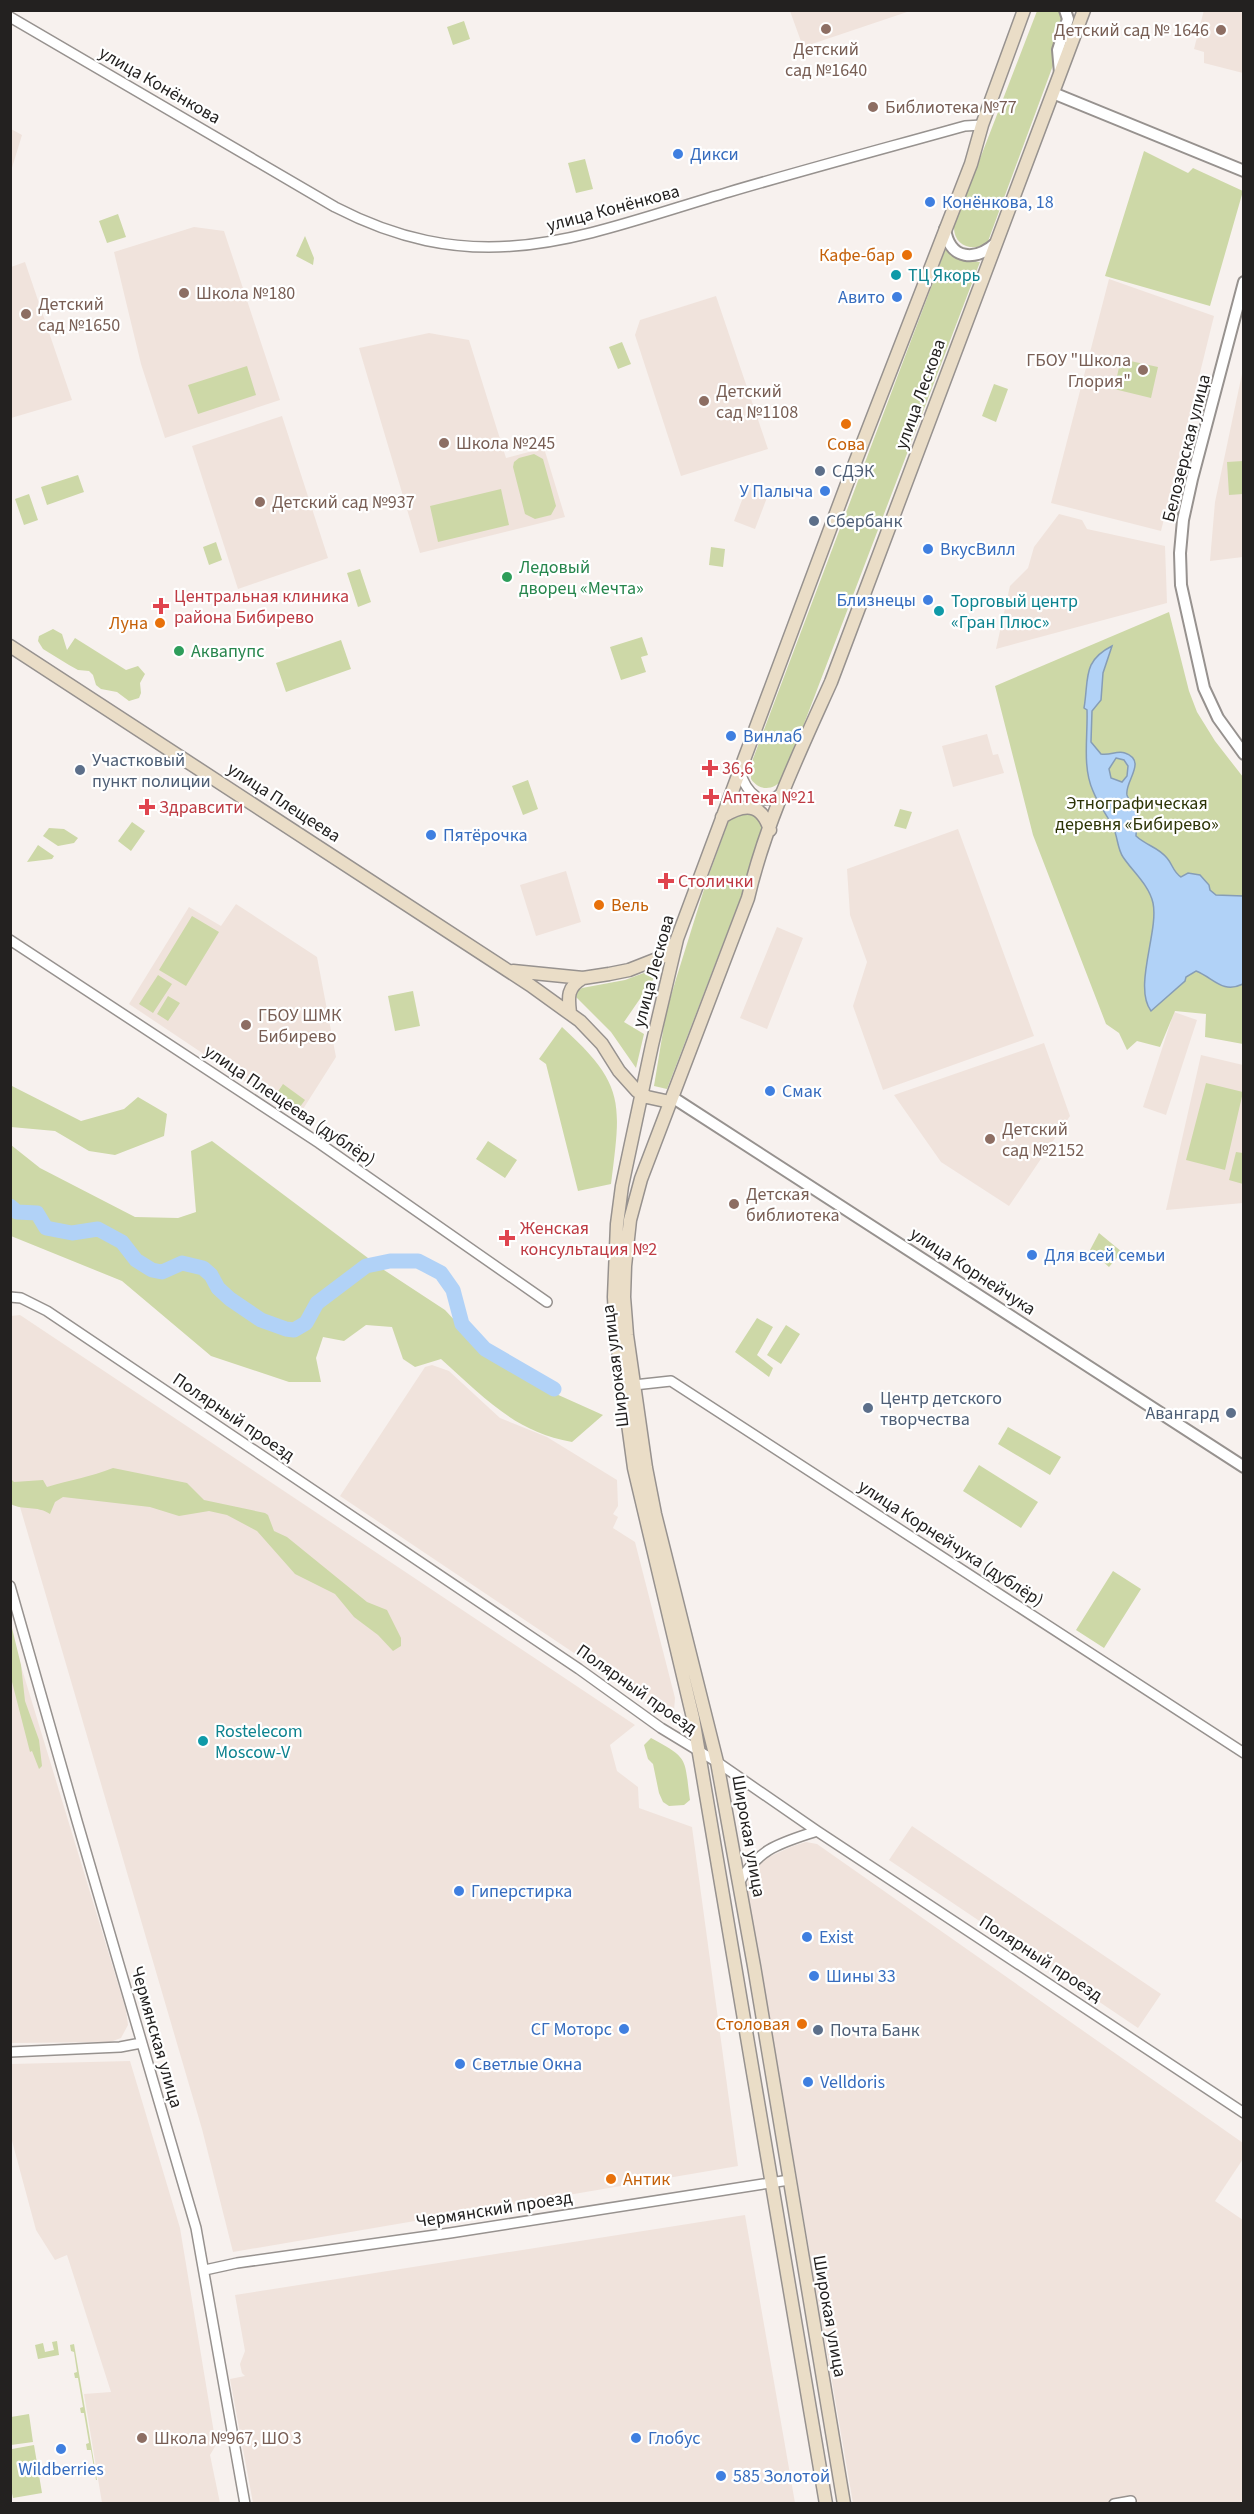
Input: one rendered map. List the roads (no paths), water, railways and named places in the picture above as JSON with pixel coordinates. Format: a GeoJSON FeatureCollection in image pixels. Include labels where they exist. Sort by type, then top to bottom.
{"type":"FeatureCollection","features":[{"type":"Feature","properties":{"kind":"main road","name":"улица Лескова"},"geometry":{"type":"LineString","coordinates":[[622,1186],[665,984],[678,939],[850,473],[971,164],[982,125],[1024,10]]}},
{"type":"Feature","properties":{"kind":"main road","name":"улица Лескова"},"geometry":{"type":"LineString","coordinates":[[641,1179],[675,1100],[748,898],[770,830],[831,682],[1084,10]]}},
{"type":"Feature","properties":{"kind":"main road","name":"улица Плещеева"},"geometry":{"type":"LineString","coordinates":[[10,646],[507,969],[570,1013],[598,1039],[619,1071],[641,1094]]}},
{"type":"Feature","properties":{"kind":"main road"},"geometry":{"type":"LineString","coordinates":[[722,817],[740,807],[752,807],[761,812],[770,830]]}},
{"type":"Feature","properties":{"kind":"main road","name":"улица Плещеева"},"geometry":{"type":"LineString","coordinates":[[507,969],[538,975],[583,978],[629,970],[662,957],[678,939]]}},
{"type":"Feature","properties":{"kind":"main road"},"geometry":{"type":"LineString","coordinates":[[570,1013],[568,993],[573,985],[583,978]]}},
{"type":"Feature","properties":{"kind":"main road"},"geometry":{"type":"LineString","coordinates":[[641,1094],[675,1100]]}},
{"type":"Feature","properties":{"kind":"main road","name":"Широкая улица"},"geometry":{"type":"LineString","coordinates":[[641,1179],[632,1210],[625,1266],[627,1325],[646,1468],[655,1514],[717,1762],[844,2504]]}},
{"type":"Feature","properties":{"kind":"main road","name":"Широкая улица"},"geometry":{"type":"LineString","coordinates":[[622,1186],[617,1224],[614,1297],[634,1468],[693,1718],[723,1884],[826,2504]]}},
{"type":"Feature","properties":{"kind":"main road"},"geometry":{"type":"LineString","coordinates":[[723,1884],[729,1877],[733,1877],[739,1883]]}},
{"type":"Feature","properties":{"kind":"main road"},"geometry":{"type":"LineString","coordinates":[[762,2129],[766,2135],[773,2136],[779,2123]]}},
{"type":"Feature","properties":{"kind":"street"},"geometry":{"type":"LineString","coordinates":[[1060,73],[1058,50],[1068,19],[1065,10]]}},
{"type":"Feature","properties":{"kind":"street","name":"улица Конёнкова"},"geometry":{"type":"LineString","coordinates":[[10,17],[368,224],[406,236],[458,246],[526,246],[582,236],[816,167],[964,126],[982,125]]}},
{"type":"Feature","properties":{"kind":"street"},"geometry":{"type":"LineString","coordinates":[[1053,93],[1244,171]]}},
{"type":"Feature","properties":{"kind":"street"},"geometry":{"type":"LineString","coordinates":[[945,229],[953,247],[967,255],[985,252],[996,243]]}},
{"type":"Feature","properties":{"kind":"street","name":"Белозерская улица"},"geometry":{"type":"LineString","coordinates":[[1244,282],[1192,479],[1183,520],[1180,553],[1180,585],[1204,688],[1218,718],[1244,754]]}},
{"type":"Feature","properties":{"kind":"street"},"geometry":{"type":"LineString","coordinates":[[740,771],[748,792],[758,798],[767,799],[778,796],[786,788]]}},
{"type":"Feature","properties":{"kind":"street","name":"улица Плещеева (дублёр)"},"geometry":{"type":"LineString","coordinates":[[10,940],[337,1156],[547,1302]]}},
{"type":"Feature","properties":{"kind":"street","name":"улица Корнейчука"},"geometry":{"type":"LineString","coordinates":[[675,1100],[1244,1467]]}},
{"type":"Feature","properties":{"kind":"street","name":"Полярный проезд"},"geometry":{"type":"LineString","coordinates":[[10,1298],[21,1298],[47,1311],[698,1752],[717,1762],[817,1831],[1244,2113]]}},
{"type":"Feature","properties":{"kind":"street","name":"улица Корнейчука (дублёр)"},"geometry":{"type":"LineString","coordinates":[[634,1385],[671,1381],[1244,1753]]}},
{"type":"Feature","properties":{"kind":"street","name":"Чермянская улица"},"geometry":{"type":"LineString","coordinates":[[10,1586],[196,2228],[245,2504]]}},
{"type":"Feature","properties":{"kind":"street"},"geometry":{"type":"LineString","coordinates":[[739,1883],[749,1865],[757,1857],[780,1845],[817,1831]]}},
{"type":"Feature","properties":{"kind":"street"},"geometry":{"type":"LineString","coordinates":[[10,2052],[120,2047],[141,2043]]}},
{"type":"Feature","properties":{"kind":"street","name":"Чермянский проезд"},"geometry":{"type":"LineString","coordinates":[[205,2270],[237,2263],[461,2232],[789,2180]]}},
{"type":"Feature","properties":{"kind":"street"},"geometry":{"type":"LineString","coordinates":[[1114,2504],[1131,2501]]}},
{"type":"Feature","properties":{"kind":"water"},"geometry":{"type":"Polygon","coordinates":[[[1112,646],[1103,673],[1101,700],[1092,711],[1091,742],[1101,754],[1122,752],[1135,761],[1127,795],[1138,817],[1136,836],[1164,854],[1181,877],[1188,873],[1200,875],[1216,895],[1243,896],[1243,984],[1236,987],[1224,986],[1196,971],[1186,977],[1185,981],[1151,1011],[1146,1001],[1145,974],[1153,928],[1153,903],[1144,884],[1121,854],[1115,831],[1095,796],[1088,772],[1087,710],[1084,708],[1087,680],[1091,665],[1102,652],[1112,646]],[[1116,758],[1109,769],[1111,778],[1122,782],[1127,776],[1128,766],[1124,760],[1116,758]]]}},
{"type":"Feature","properties":{"kind":"waterway"},"geometry":{"type":"LineString","coordinates":[[10,1206],[17,1212],[37,1213],[46,1228],[72,1233],[98,1229],[122,1242],[136,1260],[152,1270],[162,1272],[182,1263],[203,1268],[211,1275],[218,1288],[230,1299],[261,1320],[286,1329],[294,1330],[306,1323],[317,1303],[366,1266],[390,1261],[418,1261],[441,1273],[453,1290],[462,1324],[485,1349],[554,1389]]}},
{"type":"Feature","properties":{"kind":"place","name":"Детский сад №1640"},"geometry":{"type":"Point","coordinates":[826,29]}},
{"type":"Feature","properties":{"kind":"place","name":"Детский сад № 1646"},"geometry":{"type":"Point","coordinates":[1221,30]}},
{"type":"Feature","properties":{"kind":"place","name":"Библиотека №77"},"geometry":{"type":"Point","coordinates":[873,107]}},
{"type":"Feature","properties":{"kind":"place","name":"Дикси"},"geometry":{"type":"Point","coordinates":[678,154]}},
{"type":"Feature","properties":{"kind":"place","name":"Конёнкова, 18"},"geometry":{"type":"Point","coordinates":[930,202]}},
{"type":"Feature","properties":{"kind":"place","name":"Кафе-бар"},"geometry":{"type":"Point","coordinates":[907,255]}},
{"type":"Feature","properties":{"kind":"place","name":"ТЦ Якорь"},"geometry":{"type":"Point","coordinates":[896,275]}},
{"type":"Feature","properties":{"kind":"place","name":"Школа №180"},"geometry":{"type":"Point","coordinates":[184,293]}},
{"type":"Feature","properties":{"kind":"place","name":"Авито"},"geometry":{"type":"Point","coordinates":[897,297]}},
{"type":"Feature","properties":{"kind":"place","name":"Детский сад №1650"},"geometry":{"type":"Point","coordinates":[26,314]}},
{"type":"Feature","properties":{"kind":"place","name":"ГБОУ \"Школа Глория\""},"geometry":{"type":"Point","coordinates":[1143,370]}},
{"type":"Feature","properties":{"kind":"place","name":"Детский сад №1108"},"geometry":{"type":"Point","coordinates":[704,401]}},
{"type":"Feature","properties":{"kind":"place","name":"Сова"},"geometry":{"type":"Point","coordinates":[846,424]}},
{"type":"Feature","properties":{"kind":"place","name":"Школа №245"},"geometry":{"type":"Point","coordinates":[444,443]}},
{"type":"Feature","properties":{"kind":"place","name":"СДЭК"},"geometry":{"type":"Point","coordinates":[820,471]}},
{"type":"Feature","properties":{"kind":"place","name":"У Палыча"},"geometry":{"type":"Point","coordinates":[825,491]}},
{"type":"Feature","properties":{"kind":"place","name":"Детский сад №937"},"geometry":{"type":"Point","coordinates":[260,502]}},
{"type":"Feature","properties":{"kind":"place","name":"Сбербанк"},"geometry":{"type":"Point","coordinates":[814,521]}},
{"type":"Feature","properties":{"kind":"place","name":"ВкусВилл"},"geometry":{"type":"Point","coordinates":[928,549]}},
{"type":"Feature","properties":{"kind":"place","name":"Ледовый дворец «Мечта»"},"geometry":{"type":"Point","coordinates":[507,577]}},
{"type":"Feature","properties":{"kind":"place","name":"Близнецы"},"geometry":{"type":"Point","coordinates":[928,600]}},
{"type":"Feature","properties":{"kind":"place","name":"Центральная клиника района Бибирево"},"geometry":{"type":"Point","coordinates":[161,606]}},
{"type":"Feature","properties":{"kind":"place","name":"Торговый центр «Гран Плюс»"},"geometry":{"type":"Point","coordinates":[939,611]}},
{"type":"Feature","properties":{"kind":"place","name":"Луна"},"geometry":{"type":"Point","coordinates":[160,623]}},
{"type":"Feature","properties":{"kind":"place","name":"Аквапупс"},"geometry":{"type":"Point","coordinates":[179,651]}},
{"type":"Feature","properties":{"kind":"place","name":"Винлаб"},"geometry":{"type":"Point","coordinates":[731,736]}},
{"type":"Feature","properties":{"kind":"place","name":"36,6"},"geometry":{"type":"Point","coordinates":[710,768]}},
{"type":"Feature","properties":{"kind":"place","name":"Участковый пункт полиции"},"geometry":{"type":"Point","coordinates":[80,770]}},
{"type":"Feature","properties":{"kind":"place","name":"Аптека №21"},"geometry":{"type":"Point","coordinates":[711,797]}},
{"type":"Feature","properties":{"kind":"place","name":"Здравсити"},"geometry":{"type":"Point","coordinates":[147,807]}},
{"type":"Feature","properties":{"kind":"place","name":"Пятёрочка"},"geometry":{"type":"Point","coordinates":[431,835]}},
{"type":"Feature","properties":{"kind":"place","name":"Столички"},"geometry":{"type":"Point","coordinates":[666,881]}},
{"type":"Feature","properties":{"kind":"place","name":"Вель"},"geometry":{"type":"Point","coordinates":[599,905]}},
{"type":"Feature","properties":{"kind":"place","name":"ГБОУ ШМК Бибирево"},"geometry":{"type":"Point","coordinates":[246,1025]}},
{"type":"Feature","properties":{"kind":"place","name":"Смак"},"geometry":{"type":"Point","coordinates":[770,1091]}},
{"type":"Feature","properties":{"kind":"place","name":"Детский сад №2152"},"geometry":{"type":"Point","coordinates":[990,1139]}},
{"type":"Feature","properties":{"kind":"place","name":"Детская библиотека"},"geometry":{"type":"Point","coordinates":[734,1204]}},
{"type":"Feature","properties":{"kind":"place","name":"Женская консультация №2"},"geometry":{"type":"Point","coordinates":[507,1238]}},
{"type":"Feature","properties":{"kind":"place","name":"Для всей семьи"},"geometry":{"type":"Point","coordinates":[1032,1255]}},
{"type":"Feature","properties":{"kind":"place","name":"Центр детского творчества"},"geometry":{"type":"Point","coordinates":[868,1408]}},
{"type":"Feature","properties":{"kind":"place","name":"Авангард"},"geometry":{"type":"Point","coordinates":[1231,1413]}},
{"type":"Feature","properties":{"kind":"place","name":"Rostelecom Moscow-V"},"geometry":{"type":"Point","coordinates":[203,1741]}},
{"type":"Feature","properties":{"kind":"place","name":"Гиперстирка"},"geometry":{"type":"Point","coordinates":[459,1891]}},
{"type":"Feature","properties":{"kind":"place","name":"Exist"},"geometry":{"type":"Point","coordinates":[807,1937]}},
{"type":"Feature","properties":{"kind":"place","name":"Шины 33"},"geometry":{"type":"Point","coordinates":[814,1976]}},
{"type":"Feature","properties":{"kind":"place","name":"Столовая"},"geometry":{"type":"Point","coordinates":[802,2024]}},
{"type":"Feature","properties":{"kind":"place","name":"СГ Моторс"},"geometry":{"type":"Point","coordinates":[624,2029]}},
{"type":"Feature","properties":{"kind":"place","name":"Почта Банк"},"geometry":{"type":"Point","coordinates":[818,2030]}},
{"type":"Feature","properties":{"kind":"place","name":"Светлые Окна"},"geometry":{"type":"Point","coordinates":[460,2064]}},
{"type":"Feature","properties":{"kind":"place","name":"Velldoris"},"geometry":{"type":"Point","coordinates":[808,2082]}},
{"type":"Feature","properties":{"kind":"place","name":"Антик"},"geometry":{"type":"Point","coordinates":[611,2179]}},
{"type":"Feature","properties":{"kind":"place","name":"Школа №967, ШО 3"},"geometry":{"type":"Point","coordinates":[142,2438]}},
{"type":"Feature","properties":{"kind":"place","name":"Глобус"},"geometry":{"type":"Point","coordinates":[636,2438]}},
{"type":"Feature","properties":{"kind":"place","name":"Wildberries"},"geometry":{"type":"Point","coordinates":[61,2449]}},
{"type":"Feature","properties":{"kind":"place","name":"585 Золотой"},"geometry":{"type":"Point","coordinates":[721,2476]}},
{"type":"Feature","properties":{"kind":"park label","name":"Этнографическая деревня «Бибирево»"},"geometry":{"type":"Point","coordinates":[1137,813]}}]}
